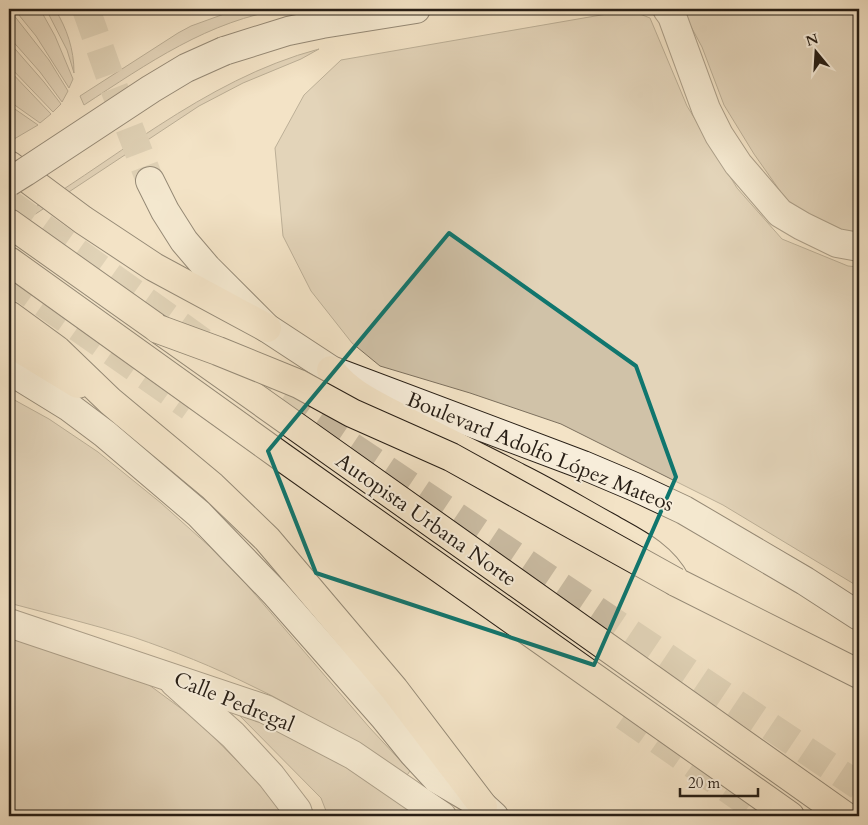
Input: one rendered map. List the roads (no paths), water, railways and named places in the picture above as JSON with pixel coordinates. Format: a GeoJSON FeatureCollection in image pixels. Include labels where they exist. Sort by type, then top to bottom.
{"type":"FeatureCollection","features":[{"type":"Feature","properties":{"kind":"highway"},"geometry":{"type":"LineString","coordinates":[[9,165],[83,220],[154,267],[266,328]]}},
{"type":"Feature","properties":{"kind":"highway","name":"Autopista Urbana Norte"},"geometry":{"type":"LineString","coordinates":[[9,223],[844,816]]}},
{"type":"Feature","properties":{"kind":"highway","name":"Autopista Urbana Norte"},"geometry":{"type":"LineString","coordinates":[[9,260],[282,457],[790,816]]}},
{"type":"Feature","properties":{"kind":"highway"},"geometry":{"type":"LineString","coordinates":[[9,316],[57,350],[110,401],[212,486],[267,539],[394,689],[489,811]]}},
{"type":"Feature","properties":{"kind":"highway"},"geometry":{"type":"LineString","coordinates":[[158,329],[299,384],[352,413],[452,457],[676,582],[859,674]]}},
{"type":"Feature","properties":{"kind":"highway"},"geometry":{"type":"LineString","coordinates":[[9,342],[50,368],[110,401]]}},
{"type":"Feature","properties":{"kind":"highway"},"geometry":{"type":"LineString","coordinates":[[331,370],[348,389],[439,439],[518,477],[643,547],[664,563],[671,571],[676,582]]}},
{"type":"Feature","properties":{"kind":"highway"},"geometry":{"type":"LineString","coordinates":[[496,481],[561,501]]}},
{"type":"Feature","properties":{"kind":"main road"},"geometry":{"type":"LineString","coordinates":[[9,182],[151,89],[186,68],[224,51],[255,40],[322,24],[416,9]]}},
{"type":"Feature","properties":{"kind":"main road"},"geometry":{"type":"LineString","coordinates":[[667,9],[672,16],[706,109],[719,135],[744,171],[780,214],[837,243],[859,247]]}},
{"type":"Feature","properties":{"kind":"main road","name":"Boulevard Adolfo López Mateos"},"geometry":{"type":"LineString","coordinates":[[150,181],[164,211],[184,241],[207,268],[266,328],[331,370],[583,465],[660,498],[754,550],[859,616]]}},
{"type":"Feature","properties":{"kind":"main road"},"geometry":{"type":"LineString","coordinates":[[9,370],[69,407],[105,434],[200,514],[275,593],[384,717],[413,753],[438,779],[489,811]]}},
{"type":"Feature","properties":{"kind":"main road","name":"Calle Pedregal"},"geometry":{"type":"LineString","coordinates":[[9,622],[265,709],[353,755],[442,816]]}},
{"type":"Feature","properties":{"kind":"main road"},"geometry":{"type":"LineString","coordinates":[[166,675],[233,735],[271,776],[297,810],[299,816]]}},
{"type":"Feature","properties":{"kind":"tunnel"},"geometry":{"type":"LineString","coordinates":[[86,9],[150,181]]}},
{"type":"Feature","properties":{"kind":"tunnel"},"geometry":{"type":"LineString","coordinates":[[9,203],[308,417],[859,786]]}},
{"type":"Feature","properties":{"kind":"tunnel"},"geometry":{"type":"LineString","coordinates":[[9,279],[190,407]]}},
{"type":"Feature","properties":{"kind":"tunnel"},"geometry":{"type":"LineString","coordinates":[[624,716],[766,816]]}}]}
